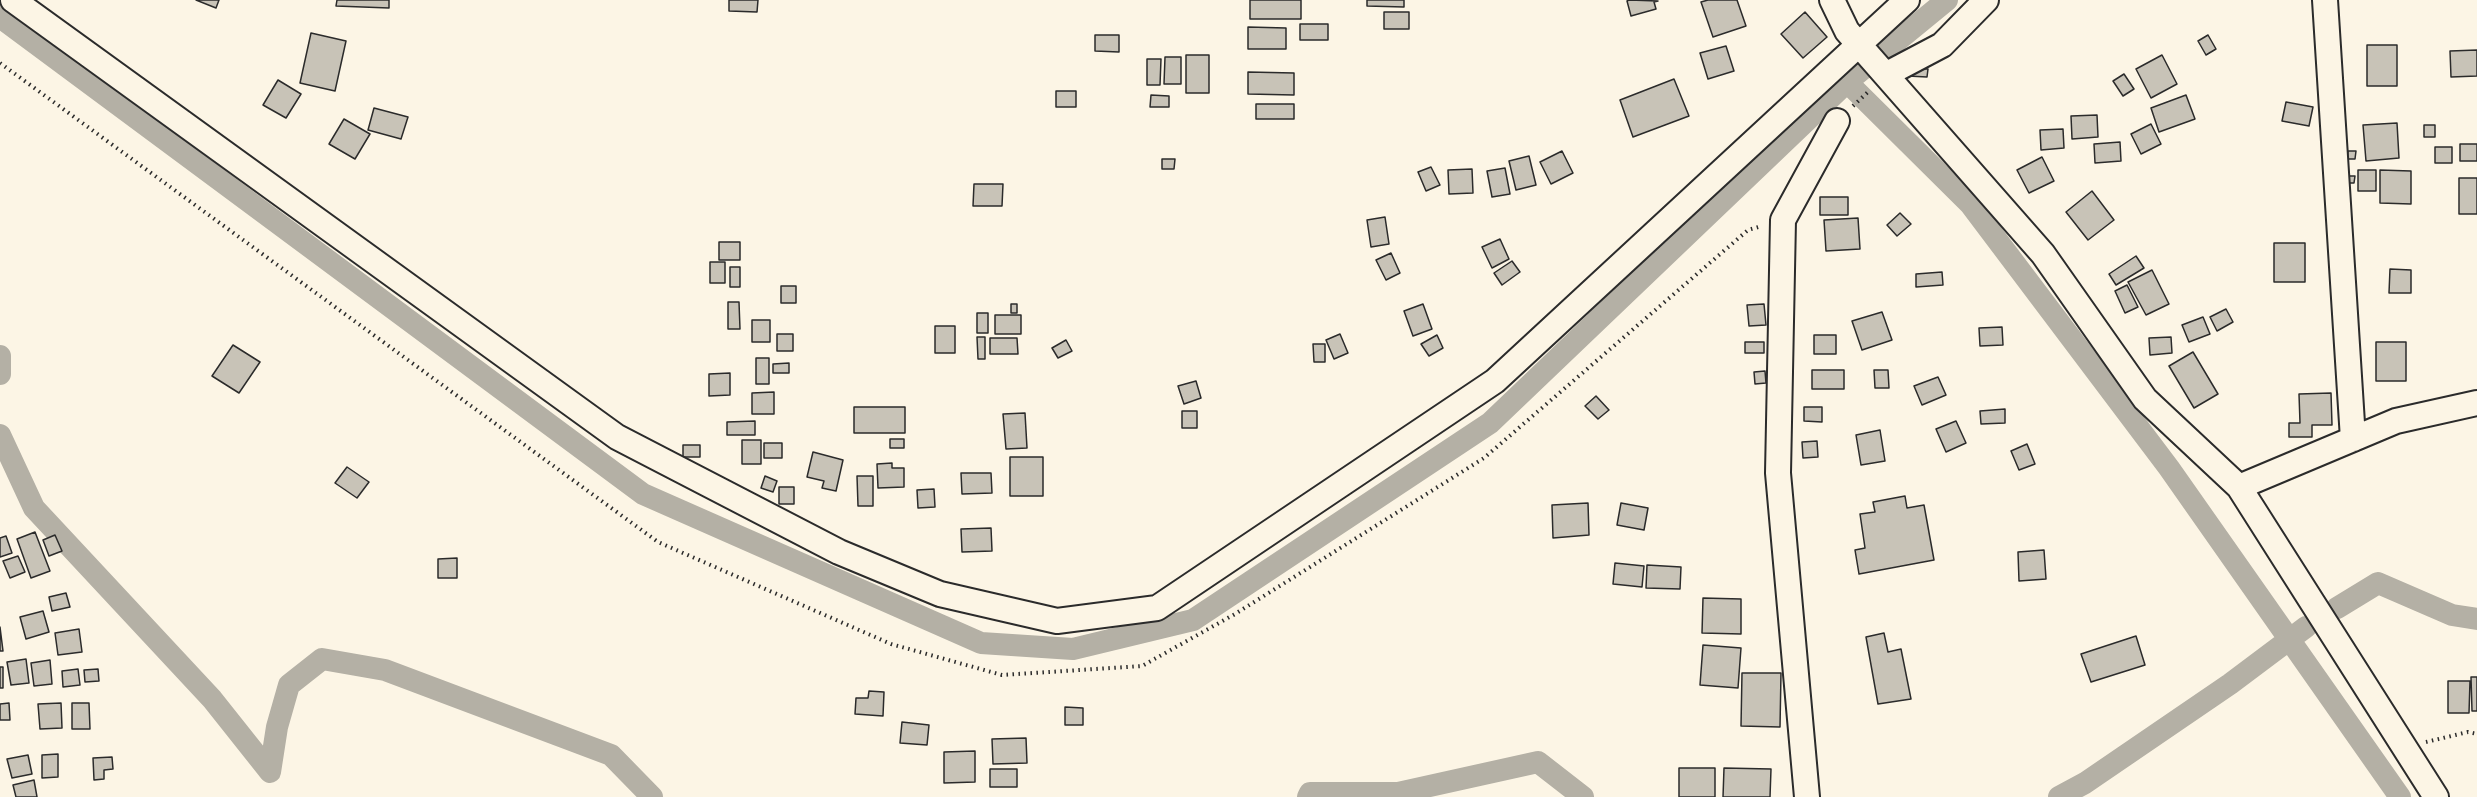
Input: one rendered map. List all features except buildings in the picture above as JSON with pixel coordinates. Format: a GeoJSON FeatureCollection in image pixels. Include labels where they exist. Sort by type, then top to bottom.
{"type":"FeatureCollection","features":[{"type":"Feature","properties":{"kind":"street"},"geometry":{"type":"LineString","coordinates":[[13,0],[617,437],[839,552],[940,594],[1057,621],[1157,608],[1495,381],[1907,0]]}},
{"type":"Feature","properties":{"kind":"street"},"geometry":{"type":"LineString","coordinates":[[1832,0],[1847,31],[1861,44],[1884,76],[2043,254],[2145,399],[2239,487],[2436,797]]}},
{"type":"Feature","properties":{"kind":"street"},"geometry":{"type":"LineString","coordinates":[[1884,76],[1942,45],[1986,0]]}},
{"type":"Feature","properties":{"kind":"street"},"geometry":{"type":"LineString","coordinates":[[2325,0],[2353,439]]}},
{"type":"Feature","properties":{"kind":"street"},"geometry":{"type":"LineString","coordinates":[[1807,797],[1778,473],[1783,220],[1837,121]]}},
{"type":"Feature","properties":{"kind":"street"},"geometry":{"type":"LineString","coordinates":[[2239,487],[2396,421],[2477,403]]}},
{"type":"Feature","properties":{"kind":"path"},"geometry":{"type":"LineString","coordinates":[[0,63],[658,542],[891,644],[1002,675],[1142,666],[1235,614],[1484,458],[1748,230],[1783,220]]}},
{"type":"Feature","properties":{"kind":"path"},"geometry":{"type":"LineString","coordinates":[[1837,121],[1884,76]]}},
{"type":"Feature","properties":{"kind":"path"},"geometry":{"type":"LineString","coordinates":[[2394,731],[2427,743],[2468,732],[2477,734]]}},
{"type":"Feature","properties":{"kind":"waterway"},"geometry":{"type":"LineString","coordinates":[[0,17],[643,494],[981,643],[1073,649],[1193,620],[1490,423],[1847,82],[1947,0]]}},
{"type":"Feature","properties":{"kind":"waterway"},"geometry":{"type":"LineString","coordinates":[[1847,82],[1970,204],[2169,468],[2400,797]]}},
{"type":"Feature","properties":{"kind":"waterway"},"geometry":{"type":"LineString","coordinates":[[0,356],[0,374]]}},
{"type":"Feature","properties":{"kind":"waterway"},"geometry":{"type":"LineString","coordinates":[[0,435],[34,508],[212,699],[270,772],[277,727],[289,685],[322,659],[385,670],[611,755],[652,797]]}},
{"type":"Feature","properties":{"kind":"waterway"},"geometry":{"type":"LineString","coordinates":[[2337,608],[2378,583],[2452,615],[2477,619]]}},
{"type":"Feature","properties":{"kind":"waterway"},"geometry":{"type":"LineString","coordinates":[[2059,797],[2085,783],[2230,684],[2306,627]]}},
{"type":"Feature","properties":{"kind":"waterway"},"geometry":{"type":"LineString","coordinates":[[1308,797],[1310,793],[1398,793],[1538,762],[1583,797]]}}]}
